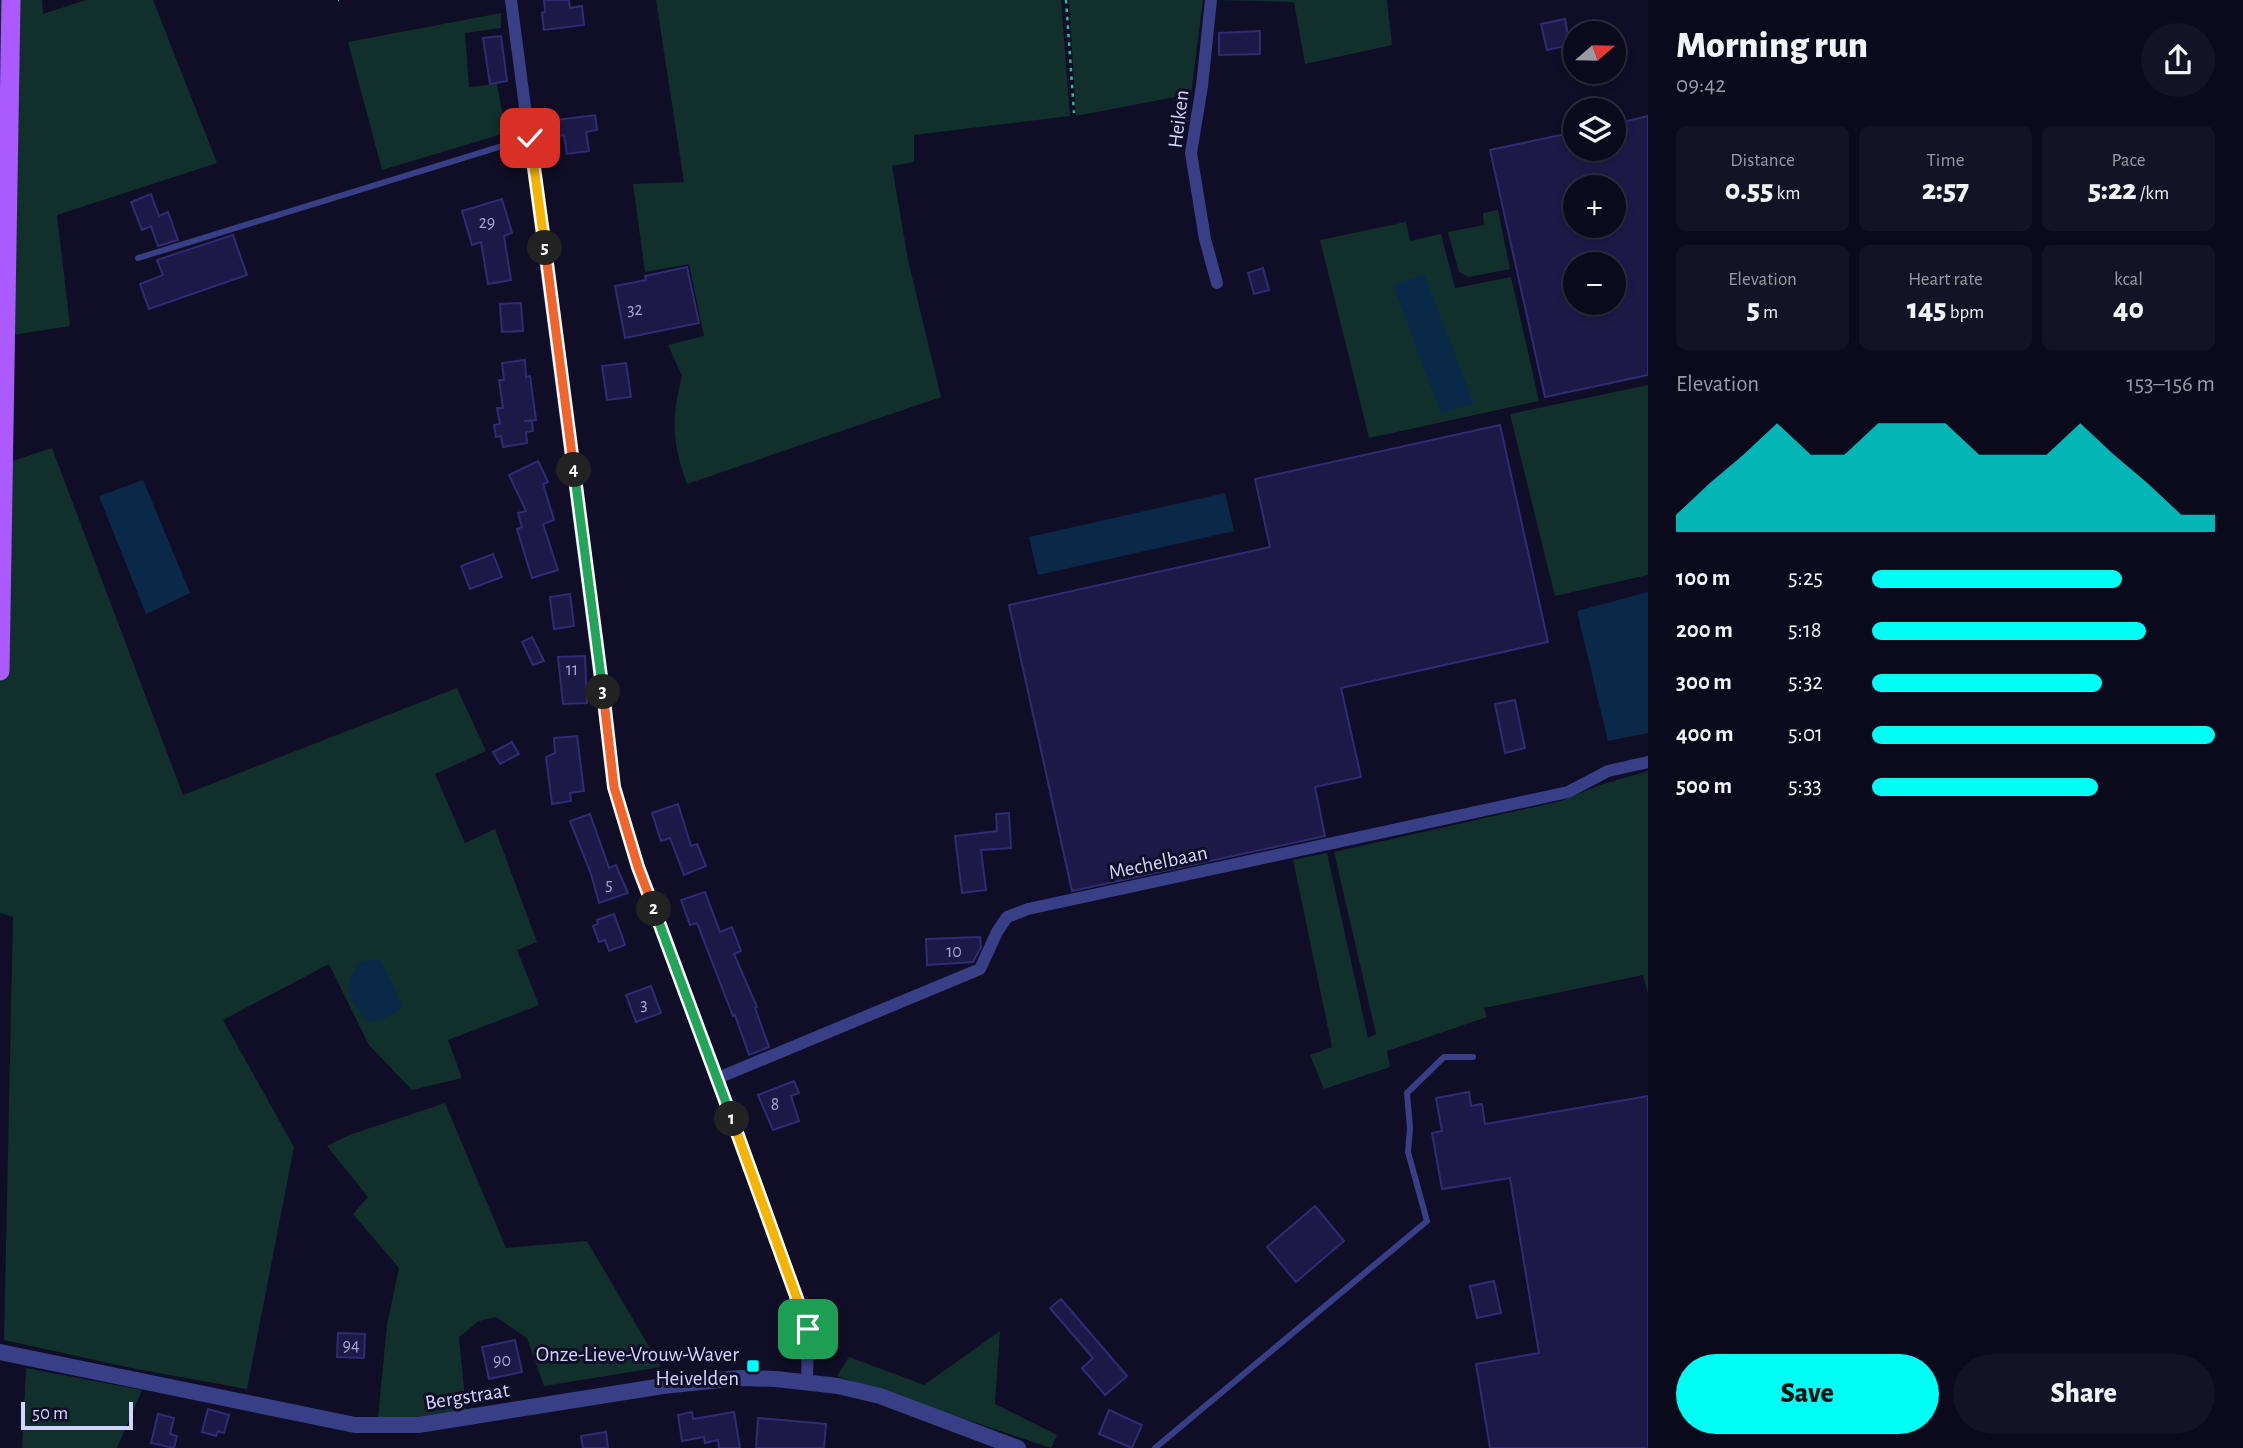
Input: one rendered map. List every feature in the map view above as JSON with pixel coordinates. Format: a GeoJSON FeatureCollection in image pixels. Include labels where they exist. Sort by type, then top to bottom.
{"type":"FeatureCollection","features":[{"type":"Feature","properties":{"kind":"main road"},"geometry":{"type":"LineString","coordinates":[[0,671],[11,0]]}},
{"type":"Feature","properties":{"kind":"street"},"geometry":{"type":"LineString","coordinates":[[511,0],[614,787],[638,867],[808,1329],[807,1382]]}},
{"type":"Feature","properties":{"kind":"street","name":"Heiken"},"geometry":{"type":"LineString","coordinates":[[1211,0],[1202,86],[1191,153],[1205,239],[1217,283]]}},
{"type":"Feature","properties":{"kind":"street","name":"Mechelbaan"},"geometry":{"type":"LineString","coordinates":[[718,1079],[981,969],[997,932],[1007,917],[1028,909],[1568,792],[1608,771],[1648,762]]}},
{"type":"Feature","properties":{"kind":"street","name":"Bergstraat"},"geometry":{"type":"LineString","coordinates":[[0,1352],[355,1425],[418,1425],[663,1386],[776,1378],[880,1396],[1018,1448]]}},
{"type":"Feature","properties":{"kind":"lane"},"geometry":{"type":"LineString","coordinates":[[138,258],[530,138]]}},
{"type":"Feature","properties":{"kind":"lane"},"geometry":{"type":"LineString","coordinates":[[1155,1448],[1427,1221],[1408,1152],[1410,1128],[1407,1093],[1444,1057],[1473,1057]]}},
{"type":"Feature","properties":{"kind":"path"},"geometry":{"type":"LineString","coordinates":[[1066,0],[1074,113]]}},
{"type":"Feature","properties":{"kind":"green space"},"geometry":{"type":"Polygon","coordinates":[[[0,0],[42,0],[43,14],[86,0],[153,0],[217,163],[57,215],[70,326],[0,337],[0,0]]]}},
{"type":"Feature","properties":{"kind":"green space"},"geometry":{"type":"Polygon","coordinates":[[[656,0],[1061,0],[1070,116],[914,135],[914,162],[892,166],[908,260],[941,397],[687,484],[678,455],[675,430],[676,405],[682,376],[668,345],[704,336],[689,264],[645,272],[633,184],[684,182],[656,0]]]}},
{"type":"Feature","properties":{"kind":"green space"},"geometry":{"type":"Polygon","coordinates":[[[1069,0],[1203,0],[1191,94],[1076,116],[1069,0]]]}},
{"type":"Feature","properties":{"kind":"green space"},"geometry":{"type":"Polygon","coordinates":[[[1217,0],[1387,0],[1392,45],[1305,64],[1294,2],[1217,0]]]}},
{"type":"Feature","properties":{"kind":"green space"},"geometry":{"type":"Polygon","coordinates":[[[501,13],[501,28],[465,33],[469,87],[497,84],[506,133],[382,170],[348,42],[501,13]]]}},
{"type":"Feature","properties":{"kind":"green space"},"geometry":{"type":"Polygon","coordinates":[[[1498,210],[1510,269],[1469,277],[1459,272],[1448,232],[1484,225],[1483,213],[1498,210]]]}},
{"type":"Feature","properties":{"kind":"green space"},"geometry":{"type":"Polygon","coordinates":[[[1406,222],[1410,241],[1441,234],[1455,288],[1511,277],[1539,401],[1369,438],[1320,240],[1406,222]]]}},
{"type":"Feature","properties":{"kind":"green space"},"geometry":{"type":"Polygon","coordinates":[[[1648,385],[1648,575],[1555,596],[1510,414],[1648,385]]]}},
{"type":"Feature","properties":{"kind":"green space"},"geometry":{"type":"Polygon","coordinates":[[[52,448],[183,795],[457,688],[486,751],[435,774],[465,843],[495,829],[537,942],[517,950],[539,1005],[448,1040],[462,1078],[412,1090],[369,1045],[329,964],[223,1020],[294,1147],[247,1389],[136,1369],[4,1340],[13,917],[0,913],[0,465],[52,448]]]}},
{"type":"Feature","properties":{"kind":"green space"},"geometry":{"type":"Polygon","coordinates":[[[1648,771],[1648,994],[1643,975],[1484,1008],[1487,1017],[1387,1051],[1390,1067],[1324,1089],[1310,1055],[1332,1047],[1293,860],[1327,853],[1368,1038],[1376,1034],[1334,852],[1561,801],[1600,785],[1648,771]]]}},
{"type":"Feature","properties":{"kind":"green space"},"geometry":{"type":"Polygon","coordinates":[[[445,1103],[506,1248],[587,1241],[661,1367],[544,1386],[527,1338],[496,1317],[479,1321],[459,1337],[466,1409],[415,1417],[378,1417],[387,1325],[399,1268],[353,1214],[368,1197],[327,1146],[349,1135],[445,1103]]]}},
{"type":"Feature","properties":{"kind":"green space"},"geometry":{"type":"Polygon","coordinates":[[[1000,1331],[995,1404],[1057,1435],[1051,1448],[837,1376],[849,1357],[924,1385],[1000,1331]]]}},
{"type":"Feature","properties":{"kind":"green space"},"geometry":{"type":"Polygon","coordinates":[[[26,1368],[142,1390],[117,1448],[22,1448],[26,1368]]]}},
{"type":"Feature","properties":{"kind":"water"},"geometry":{"type":"Polygon","coordinates":[[[1424,274],[1474,403],[1441,414],[1393,285],[1424,274]]]}},
{"type":"Feature","properties":{"kind":"water"},"geometry":{"type":"Polygon","coordinates":[[[143,480],[190,593],[146,614],[99,496],[143,480]]]}},
{"type":"Feature","properties":{"kind":"water"},"geometry":{"type":"Polygon","coordinates":[[[1225,493],[1234,531],[1038,575],[1029,537],[1225,493]]]}},
{"type":"Feature","properties":{"kind":"water"},"geometry":{"type":"Polygon","coordinates":[[[1648,592],[1648,733],[1608,741],[1577,611],[1648,592]]]}},
{"type":"Feature","properties":{"kind":"water"},"geometry":{"type":"Polygon","coordinates":[[[380,959],[403,1006],[386,1018],[366,1021],[351,998],[350,979],[360,962],[380,959]]]}},
{"type":"Feature","properties":{"kind":"building"},"geometry":{"type":"Polygon","coordinates":[[[544,0],[569,0],[570,8],[582,6],[584,25],[544,30],[544,0]]]}},
{"type":"Feature","properties":{"kind":"building"},"geometry":{"type":"Polygon","coordinates":[[[1565,19],[1563,47],[1547,50],[1541,24],[1565,19]]]}},
{"type":"Feature","properties":{"kind":"building"},"geometry":{"type":"Polygon","coordinates":[[[1260,31],[1260,54],[1219,55],[1219,33],[1260,31]]]}},
{"type":"Feature","properties":{"kind":"building"},"geometry":{"type":"Polygon","coordinates":[[[501,36],[507,81],[490,84],[483,38],[501,36]]]}},
{"type":"Feature","properties":{"kind":"building"},"geometry":{"type":"Polygon","coordinates":[[[595,115],[597,130],[586,132],[589,151],[567,154],[564,135],[559,136],[556,120],[595,115]]]}},
{"type":"Feature","properties":{"kind":"building"},"geometry":{"type":"Polygon","coordinates":[[[1648,116],[1648,375],[1545,397],[1490,150],[1563,135],[1563,161],[1626,161],[1626,121],[1648,116]]]}},
{"type":"Feature","properties":{"kind":"building"},"geometry":{"type":"Polygon","coordinates":[[[151,194],[159,216],[168,212],[178,240],[158,246],[151,226],[142,230],[131,202],[151,194]]]}},
{"type":"Feature","properties":{"kind":"building"},"geometry":{"type":"Polygon","coordinates":[[[502,199],[512,233],[504,236],[511,280],[488,284],[481,242],[472,245],[462,211],[502,199]]]}},
{"type":"Feature","properties":{"kind":"building"},"geometry":{"type":"Polygon","coordinates":[[[233,235],[247,275],[149,309],[140,284],[163,275],[157,260],[233,235]]]}},
{"type":"Feature","properties":{"kind":"building"},"geometry":{"type":"Polygon","coordinates":[[[687,267],[699,323],[625,338],[615,286],[646,280],[645,276],[687,267]]]}},
{"type":"Feature","properties":{"kind":"building"},"geometry":{"type":"Polygon","coordinates":[[[1263,268],[1269,290],[1254,294],[1248,273],[1263,268]]]}},
{"type":"Feature","properties":{"kind":"building"},"geometry":{"type":"Polygon","coordinates":[[[521,303],[523,331],[502,332],[500,304],[521,303]]]}},
{"type":"Feature","properties":{"kind":"building"},"geometry":{"type":"Polygon","coordinates":[[[525,360],[536,420],[524,421],[532,421],[533,431],[526,432],[527,443],[503,447],[501,436],[496,437],[494,425],[500,424],[497,408],[503,408],[499,380],[504,380],[502,363],[525,360]]]}},
{"type":"Feature","properties":{"kind":"building"},"geometry":{"type":"Polygon","coordinates":[[[626,363],[631,397],[607,400],[602,366],[626,363]]]}},
{"type":"Feature","properties":{"kind":"building"},"geometry":{"type":"Polygon","coordinates":[[[1500,425],[1548,642],[1341,688],[1361,777],[1315,787],[1325,836],[1072,891],[1009,605],[1270,547],[1255,479],[1500,425]]]}},
{"type":"Feature","properties":{"kind":"building"},"geometry":{"type":"Polygon","coordinates":[[[538,461],[548,482],[543,484],[554,520],[543,524],[558,570],[532,578],[517,529],[522,527],[518,513],[526,511],[509,475],[538,461]]]}},
{"type":"Feature","properties":{"kind":"building"},"geometry":{"type":"Polygon","coordinates":[[[493,554],[502,577],[470,589],[461,566],[493,554]]]}},
{"type":"Feature","properties":{"kind":"building"},"geometry":{"type":"Polygon","coordinates":[[[570,594],[574,626],[554,629],[550,597],[570,594]]]}},
{"type":"Feature","properties":{"kind":"building"},"geometry":{"type":"Polygon","coordinates":[[[532,637],[544,661],[533,665],[522,642],[532,637]]]}},
{"type":"Feature","properties":{"kind":"building"},"geometry":{"type":"Polygon","coordinates":[[[585,656],[587,703],[563,704],[558,657],[585,656]]]}},
{"type":"Feature","properties":{"kind":"building"},"geometry":{"type":"Polygon","coordinates":[[[1515,700],[1525,748],[1505,753],[1495,704],[1515,700]]]}},
{"type":"Feature","properties":{"kind":"building"},"geometry":{"type":"Polygon","coordinates":[[[577,736],[584,791],[570,793],[571,801],[552,804],[546,757],[555,753],[554,738],[577,736]]]}},
{"type":"Feature","properties":{"kind":"building"},"geometry":{"type":"Polygon","coordinates":[[[512,742],[519,754],[500,764],[493,752],[512,742]]]}},
{"type":"Feature","properties":{"kind":"building"},"geometry":{"type":"Polygon","coordinates":[[[678,804],[691,846],[697,844],[706,866],[684,875],[670,838],[661,841],[652,813],[678,804]]]}},
{"type":"Feature","properties":{"kind":"building"},"geometry":{"type":"Polygon","coordinates":[[[1009,813],[1011,848],[981,850],[986,890],[962,893],[955,836],[997,831],[996,814],[1009,813]]]}},
{"type":"Feature","properties":{"kind":"building"},"geometry":{"type":"Polygon","coordinates":[[[590,814],[609,868],[616,865],[628,893],[599,903],[591,874],[570,821],[590,814]]]}},
{"type":"Feature","properties":{"kind":"building"},"geometry":{"type":"Polygon","coordinates":[[[705,892],[720,932],[732,927],[741,951],[734,954],[757,1007],[755,1008],[769,1047],[749,1055],[697,923],[690,925],[681,900],[705,892]]]}},
{"type":"Feature","properties":{"kind":"building"},"geometry":{"type":"Polygon","coordinates":[[[614,914],[625,945],[609,951],[605,940],[599,942],[593,926],[598,924],[597,920],[614,914]]]}},
{"type":"Feature","properties":{"kind":"building"},"geometry":{"type":"Polygon","coordinates":[[[980,937],[981,947],[973,962],[927,965],[926,939],[980,937]]]}},
{"type":"Feature","properties":{"kind":"building"},"geometry":{"type":"Polygon","coordinates":[[[651,986],[661,1013],[636,1022],[626,995],[651,986]]]}},
{"type":"Feature","properties":{"kind":"building"},"geometry":{"type":"Polygon","coordinates":[[[794,1081],[799,1093],[791,1096],[799,1121],[773,1130],[758,1095],[794,1081]]]}},
{"type":"Feature","properties":{"kind":"building"},"geometry":{"type":"Polygon","coordinates":[[[1469,1092],[1471,1106],[1482,1104],[1485,1124],[1648,1096],[1648,1448],[1490,1448],[1476,1364],[1539,1353],[1510,1178],[1442,1189],[1432,1133],[1442,1131],[1436,1098],[1469,1092]]]}},
{"type":"Feature","properties":{"kind":"building"},"geometry":{"type":"Polygon","coordinates":[[[1315,1206],[1344,1241],[1296,1282],[1267,1247],[1315,1206]]]}},
{"type":"Feature","properties":{"kind":"building"},"geometry":{"type":"Polygon","coordinates":[[[1494,1281],[1501,1313],[1477,1318],[1470,1286],[1494,1281]]]}},
{"type":"Feature","properties":{"kind":"building"},"geometry":{"type":"Polygon","coordinates":[[[1061,1299],[1127,1376],[1105,1395],[1082,1368],[1093,1358],[1050,1308],[1061,1299]]]}},
{"type":"Feature","properties":{"kind":"building"},"geometry":{"type":"Polygon","coordinates":[[[338,1333],[365,1334],[364,1358],[337,1357],[338,1333]]]}},
{"type":"Feature","properties":{"kind":"building"},"geometry":{"type":"Polygon","coordinates":[[[515,1340],[522,1372],[489,1379],[482,1347],[515,1340]]]}},
{"type":"Feature","properties":{"kind":"building"},"geometry":{"type":"Polygon","coordinates":[[[208,1409],[229,1415],[224,1433],[218,1431],[216,1436],[202,1432],[208,1409]]]}},
{"type":"Feature","properties":{"kind":"building"},"geometry":{"type":"Polygon","coordinates":[[[1109,1410],[1142,1425],[1132,1448],[1099,1434],[1109,1410]]]}},
{"type":"Feature","properties":{"kind":"building"},"geometry":{"type":"Polygon","coordinates":[[[692,1412],[693,1419],[734,1412],[740,1448],[719,1448],[718,1440],[705,1443],[704,1437],[682,1441],[678,1415],[692,1412]]]}},
{"type":"Feature","properties":{"kind":"building"},"geometry":{"type":"Polygon","coordinates":[[[158,1414],[174,1418],[170,1434],[177,1436],[174,1448],[151,1443],[158,1414]]]}},
{"type":"Feature","properties":{"kind":"building"},"geometry":{"type":"Polygon","coordinates":[[[758,1418],[826,1424],[824,1448],[756,1448],[758,1418]]]}},
{"type":"Feature","properties":{"kind":"building"},"geometry":{"type":"Polygon","coordinates":[[[606,1432],[608,1448],[583,1448],[581,1436],[606,1432]]]}},
{"type":"Feature","properties":{"kind":"place","name":"Onze-Lieve-Vrouw-Waver Heivelden"},"geometry":{"type":"Point","coordinates":[753,1366]}},
{"type":"Feature","properties":{"kind":"route"},"geometry":{"type":"LineString","coordinates":[[530,138],[614,787],[638,867],[710,1056],[808,1329]]}}]}
